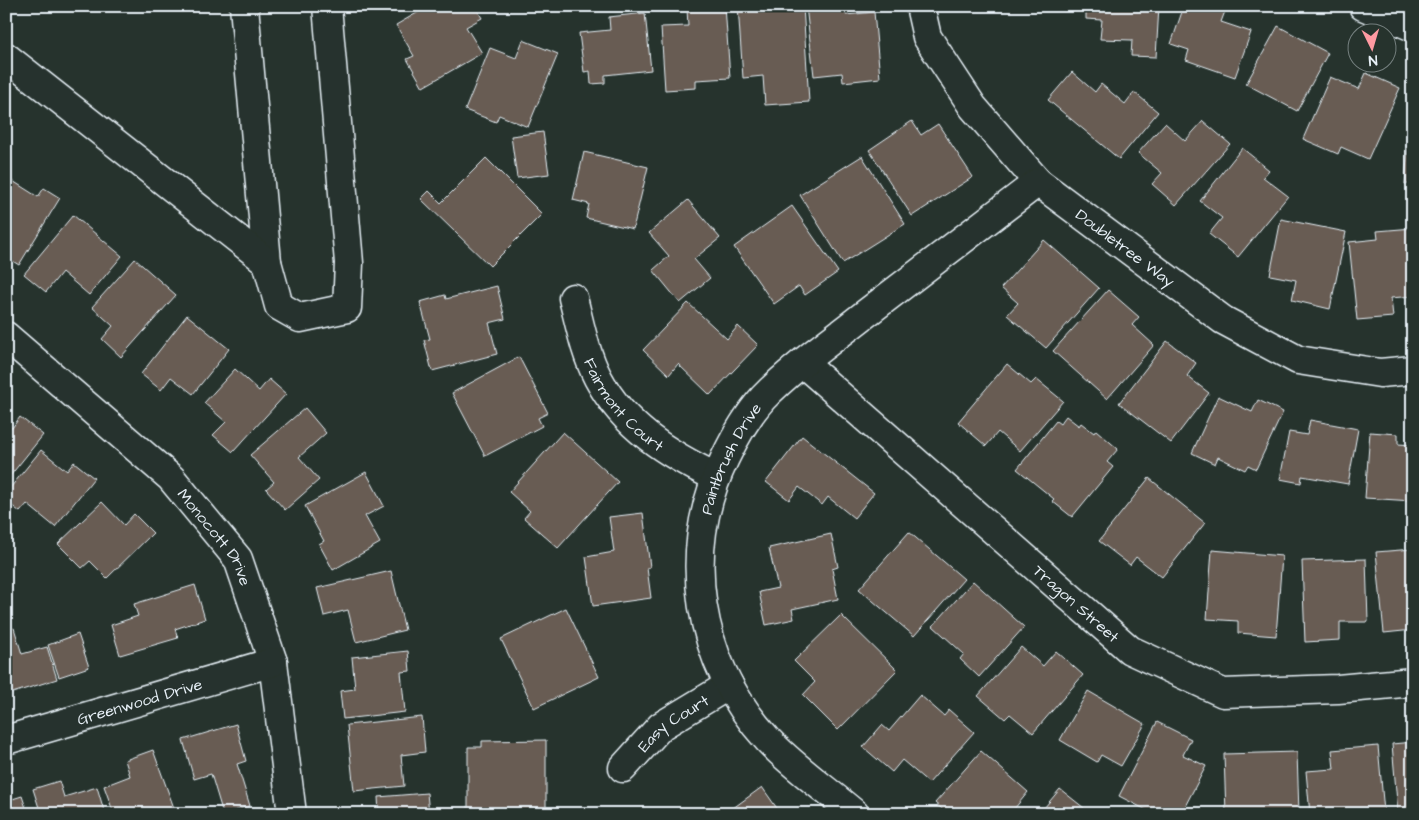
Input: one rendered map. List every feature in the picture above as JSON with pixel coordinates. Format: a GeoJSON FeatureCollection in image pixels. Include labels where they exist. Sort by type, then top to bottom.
{"type":"FeatureCollection","features":[{"type":"Feature","properties":{"kind":"street"},"geometry":{"type":"LineString","coordinates":[[244,6],[267,262],[279,306],[300,318],[347,308],[350,263],[327,6]]}},
{"type":"Feature","properties":{"kind":"street","name":"Doubletree Way"},"geometry":{"type":"LineString","coordinates":[[920,6],[927,36],[973,107],[1038,182],[1222,320],[1298,360],[1380,372],[1413,370]]}},
{"type":"Feature","properties":{"kind":"street"},"geometry":{"type":"LineString","coordinates":[[1363,6],[1413,27]]}},
{"type":"Feature","properties":{"kind":"street"},"geometry":{"type":"LineString","coordinates":[[6,57],[267,262]]}},
{"type":"Feature","properties":{"kind":"street","name":"Paintbrush Drive"},"geometry":{"type":"LineString","coordinates":[[854,814],[769,740],[729,685],[710,642],[700,596],[700,546],[704,511],[716,477],[736,434],[763,398],[803,363],[1038,182]]}},
{"type":"Feature","properties":{"kind":"street","name":"Fairmont Court"},"geometry":{"type":"LineString","coordinates":[[573,298],[586,348],[598,379],[618,408],[647,438],[677,459],[716,477]]}},
{"type":"Feature","properties":{"kind":"street","name":"Monocott Drive"},"geometry":{"type":"LineString","coordinates":[[6,336],[171,478],[238,559],[273,662],[292,814]]}},
{"type":"Feature","properties":{"kind":"street","name":"Tragon Street"},"geometry":{"type":"LineString","coordinates":[[803,363],[1130,650],[1223,693],[1338,689],[1413,682]]}},
{"type":"Feature","properties":{"kind":"street","name":"Greenwood Drive"},"geometry":{"type":"LineString","coordinates":[[6,740],[273,662]]}},
{"type":"Feature","properties":{"kind":"street","name":"Easy Court"},"geometry":{"type":"LineString","coordinates":[[623,768],[661,726],[729,685]]}},
{"type":"Feature","properties":{"kind":"building"},"geometry":{"type":"Polygon","coordinates":[[[429,6],[475,6],[482,18],[466,27],[482,53],[423,87],[407,59],[414,56],[396,25],[429,6]]]}},
{"type":"Feature","properties":{"kind":"building"},"geometry":{"type":"Polygon","coordinates":[[[725,6],[730,78],[696,80],[696,88],[665,90],[661,27],[688,26],[687,9],[725,6]]]}},
{"type":"Feature","properties":{"kind":"building"},"geometry":{"type":"Polygon","coordinates":[[[738,6],[803,6],[809,102],[765,105],[763,76],[743,78],[738,6]]]}},
{"type":"Feature","properties":{"kind":"building"},"geometry":{"type":"Polygon","coordinates":[[[806,6],[845,6],[846,15],[874,12],[880,78],[843,82],[842,73],[814,76],[806,6]]]}},
{"type":"Feature","properties":{"kind":"building"},"geometry":{"type":"Polygon","coordinates":[[[1086,6],[1159,6],[1156,57],[1131,56],[1132,40],[1100,39],[1102,20],[1086,19],[1086,6]]]}},
{"type":"Feature","properties":{"kind":"building"},"geometry":{"type":"Polygon","coordinates":[[[1184,6],[1227,6],[1221,22],[1251,32],[1235,77],[1186,60],[1189,50],[1171,44],[1184,6]]]}},
{"type":"Feature","properties":{"kind":"building"},"geometry":{"type":"Polygon","coordinates":[[[645,13],[651,70],[605,75],[605,83],[591,84],[590,71],[584,72],[579,33],[610,30],[609,17],[645,13]]]}},
{"type":"Feature","properties":{"kind":"building"},"geometry":{"type":"Polygon","coordinates":[[[1278,26],[1328,53],[1297,111],[1246,84],[1278,26]]]}},
{"type":"Feature","properties":{"kind":"building"},"geometry":{"type":"Polygon","coordinates":[[[523,40],[558,54],[528,127],[499,115],[496,122],[465,110],[490,48],[516,58],[523,40]]]}},
{"type":"Feature","properties":{"kind":"building"},"geometry":{"type":"Polygon","coordinates":[[[1072,72],[1095,92],[1101,84],[1125,104],[1134,92],[1158,112],[1119,159],[1048,100],[1072,72]]]}},
{"type":"Feature","properties":{"kind":"building"},"geometry":{"type":"Polygon","coordinates":[[[1366,73],[1400,88],[1368,159],[1341,147],[1338,154],[1303,139],[1330,77],[1359,89],[1366,73]]]}},
{"type":"Feature","properties":{"kind":"building"},"geometry":{"type":"Polygon","coordinates":[[[1411,106],[1413,106],[1413,184],[1405,184],[1411,106]]]}},
{"type":"Feature","properties":{"kind":"building"},"geometry":{"type":"Polygon","coordinates":[[[912,121],[921,135],[938,124],[973,177],[912,216],[869,150],[912,121]]]}},
{"type":"Feature","properties":{"kind":"building"},"geometry":{"type":"Polygon","coordinates":[[[1203,121],[1230,144],[1176,205],[1152,184],[1162,173],[1138,153],[1165,123],[1185,141],[1203,121]]]}},
{"type":"Feature","properties":{"kind":"building"},"geometry":{"type":"Polygon","coordinates":[[[543,132],[549,174],[517,178],[511,136],[543,132]]]}},
{"type":"Feature","properties":{"kind":"building"},"geometry":{"type":"Polygon","coordinates":[[[1242,148],[1269,170],[1263,177],[1288,196],[1238,257],[1209,234],[1222,218],[1200,201],[1242,148]]]}},
{"type":"Feature","properties":{"kind":"building"},"geometry":{"type":"Polygon","coordinates":[[[584,152],[648,167],[633,229],[586,218],[589,204],[573,200],[584,152]]]}},
{"type":"Feature","properties":{"kind":"building"},"geometry":{"type":"Polygon","coordinates":[[[862,156],[905,224],[843,263],[800,195],[862,156]]]}},
{"type":"Feature","properties":{"kind":"building"},"geometry":{"type":"Polygon","coordinates":[[[486,158],[542,214],[490,266],[421,199],[429,191],[441,203],[486,158]]]}},
{"type":"Feature","properties":{"kind":"building"},"geometry":{"type":"Polygon","coordinates":[[[8,178],[38,197],[44,188],[60,198],[19,265],[6,257],[8,178]]]}},
{"type":"Feature","properties":{"kind":"building"},"geometry":{"type":"Polygon","coordinates":[[[688,200],[720,238],[694,259],[710,278],[680,303],[653,270],[669,256],[649,233],[688,200]]]}},
{"type":"Feature","properties":{"kind":"building"},"geometry":{"type":"Polygon","coordinates":[[[792,206],[838,272],[805,295],[799,286],[774,304],[734,247],[792,206]]]}},
{"type":"Feature","properties":{"kind":"building"},"geometry":{"type":"Polygon","coordinates":[[[73,215],[122,256],[89,295],[62,272],[46,292],[24,274],[73,215]]]}},
{"type":"Feature","properties":{"kind":"building"},"geometry":{"type":"Polygon","coordinates":[[[1281,219],[1346,232],[1330,309],[1292,300],[1296,280],[1270,275],[1281,219]]]}},
{"type":"Feature","properties":{"kind":"building"},"geometry":{"type":"Polygon","coordinates":[[[1413,228],[1413,296],[1391,298],[1393,317],[1357,320],[1349,242],[1378,239],[1377,231],[1413,228]]]}},
{"type":"Feature","properties":{"kind":"building"},"geometry":{"type":"Polygon","coordinates":[[[1044,240],[1099,288],[1046,348],[1007,315],[1018,303],[1001,288],[1044,240]]]}},
{"type":"Feature","properties":{"kind":"building"},"geometry":{"type":"Polygon","coordinates":[[[135,259],[176,295],[121,357],[102,339],[113,326],[92,307],[135,259]]]}},
{"type":"Feature","properties":{"kind":"building"},"geometry":{"type":"Polygon","coordinates":[[[497,286],[505,319],[489,323],[497,354],[432,371],[424,340],[430,339],[420,302],[445,295],[446,299],[497,286]]]}},
{"type":"Feature","properties":{"kind":"building"},"geometry":{"type":"Polygon","coordinates":[[[1108,290],[1139,317],[1132,325],[1154,345],[1107,399],[1053,351],[1108,290]]]}},
{"type":"Feature","properties":{"kind":"building"},"geometry":{"type":"Polygon","coordinates":[[[688,303],[727,339],[738,326],[758,345],[710,395],[678,364],[669,375],[643,350],[688,303]]]}},
{"type":"Feature","properties":{"kind":"building"},"geometry":{"type":"Polygon","coordinates":[[[187,315],[229,349],[193,394],[171,377],[161,390],[141,374],[187,315]]]}},
{"type":"Feature","properties":{"kind":"building"},"geometry":{"type":"Polygon","coordinates":[[[1167,341],[1196,363],[1187,376],[1209,393],[1171,443],[1119,403],[1167,341]]]}},
{"type":"Feature","properties":{"kind":"building"},"geometry":{"type":"Polygon","coordinates":[[[519,357],[548,413],[538,418],[542,426],[485,456],[452,393],[519,357]]]}},
{"type":"Feature","properties":{"kind":"building"},"geometry":{"type":"Polygon","coordinates":[[[1007,364],[1031,384],[1036,379],[1063,401],[1020,451],[998,432],[986,446],[958,422],[1007,364]]]}},
{"type":"Feature","properties":{"kind":"building"},"geometry":{"type":"Polygon","coordinates":[[[235,369],[259,391],[269,379],[286,394],[233,452],[213,435],[226,422],[204,403],[235,369]]]}},
{"type":"Feature","properties":{"kind":"building"},"geometry":{"type":"Polygon","coordinates":[[[1218,396],[1252,412],[1258,400],[1283,412],[1256,469],[1248,465],[1245,470],[1218,457],[1215,464],[1192,453],[1218,396]]]}},
{"type":"Feature","properties":{"kind":"building"},"geometry":{"type":"Polygon","coordinates":[[[305,408],[326,433],[299,457],[319,480],[285,510],[266,489],[274,482],[250,455],[305,408]]]}},
{"type":"Feature","properties":{"kind":"building"},"geometry":{"type":"Polygon","coordinates":[[[1066,416],[1079,426],[1081,423],[1094,433],[1096,430],[1118,449],[1107,462],[1113,467],[1072,517],[1052,501],[1054,499],[1017,469],[1056,421],[1060,424],[1066,416]]]}},
{"type":"Feature","properties":{"kind":"building"},"geometry":{"type":"Polygon","coordinates":[[[20,417],[43,435],[6,481],[6,423],[12,428],[20,417]]]}},
{"type":"Feature","properties":{"kind":"building"},"geometry":{"type":"Polygon","coordinates":[[[1310,420],[1358,429],[1348,484],[1302,476],[1301,483],[1280,479],[1289,432],[1307,435],[1310,420]]]}},
{"type":"Feature","properties":{"kind":"building"},"geometry":{"type":"Polygon","coordinates":[[[563,432],[618,482],[558,548],[524,518],[530,511],[509,492],[563,432]]]}},
{"type":"Feature","properties":{"kind":"building"},"geometry":{"type":"Polygon","coordinates":[[[1370,432],[1398,434],[1398,444],[1413,445],[1413,501],[1365,498],[1370,432]]]}},
{"type":"Feature","properties":{"kind":"building"},"geometry":{"type":"Polygon","coordinates":[[[802,436],[874,493],[854,518],[828,497],[822,505],[799,487],[789,500],[766,482],[802,436]]]}},
{"type":"Feature","properties":{"kind":"building"},"geometry":{"type":"Polygon","coordinates":[[[41,450],[67,471],[74,462],[94,478],[55,527],[27,504],[20,512],[6,501],[6,493],[41,450]]]}},
{"type":"Feature","properties":{"kind":"building"},"geometry":{"type":"Polygon","coordinates":[[[366,472],[384,506],[365,516],[380,543],[333,570],[319,544],[324,541],[305,506],[366,472]]]}},
{"type":"Feature","properties":{"kind":"building"},"geometry":{"type":"Polygon","coordinates":[[[1149,478],[1205,523],[1162,577],[1136,557],[1130,565],[1099,541],[1149,478]]]}},
{"type":"Feature","properties":{"kind":"building"},"geometry":{"type":"Polygon","coordinates":[[[102,502],[124,525],[134,514],[153,533],[107,578],[90,561],[82,568],[58,544],[102,502]]]}},
{"type":"Feature","properties":{"kind":"building"},"geometry":{"type":"Polygon","coordinates":[[[643,513],[650,567],[647,568],[651,598],[593,606],[586,557],[614,552],[609,517],[643,513]]]}},
{"type":"Feature","properties":{"kind":"building"},"geometry":{"type":"Polygon","coordinates":[[[909,532],[964,579],[914,636],[859,589],[909,532]]]}},
{"type":"Feature","properties":{"kind":"building"},"geometry":{"type":"Polygon","coordinates":[[[831,534],[838,567],[832,569],[838,599],[792,609],[794,619],[766,625],[759,592],[778,588],[769,548],[831,534]]]}},
{"type":"Feature","properties":{"kind":"building"},"geometry":{"type":"Polygon","coordinates":[[[1413,549],[1413,630],[1384,633],[1376,552],[1413,549]]]}},
{"type":"Feature","properties":{"kind":"building"},"geometry":{"type":"Polygon","coordinates":[[[1212,550],[1282,556],[1276,636],[1238,633],[1238,621],[1207,619],[1212,550]]]}},
{"type":"Feature","properties":{"kind":"building"},"geometry":{"type":"Polygon","coordinates":[[[1366,559],[1368,622],[1340,622],[1340,640],[1305,642],[1302,561],[1366,559]]]}},
{"type":"Feature","properties":{"kind":"building"},"geometry":{"type":"Polygon","coordinates":[[[391,571],[405,630],[356,642],[348,610],[324,616],[317,588],[391,571]]]}},
{"type":"Feature","properties":{"kind":"building"},"geometry":{"type":"Polygon","coordinates":[[[973,581],[1024,627],[979,677],[960,659],[964,654],[933,626],[973,581]]]}},
{"type":"Feature","properties":{"kind":"building"},"geometry":{"type":"Polygon","coordinates":[[[195,585],[205,619],[175,629],[178,638],[120,655],[111,625],[138,616],[134,604],[195,585]]]}},
{"type":"Feature","properties":{"kind":"building"},"geometry":{"type":"Polygon","coordinates":[[[566,608],[599,677],[534,708],[501,639],[566,608]]]}},
{"type":"Feature","properties":{"kind":"building"},"geometry":{"type":"Polygon","coordinates":[[[841,615],[897,670],[838,730],[803,695],[815,682],[794,661],[841,615]]]}},
{"type":"Feature","properties":{"kind":"building"},"geometry":{"type":"Polygon","coordinates":[[[14,628],[22,654],[47,647],[57,679],[6,695],[6,630],[14,628]]]}},
{"type":"Feature","properties":{"kind":"building"},"geometry":{"type":"Polygon","coordinates":[[[78,634],[89,667],[59,677],[48,645],[78,634]]]}},
{"type":"Feature","properties":{"kind":"building"},"geometry":{"type":"Polygon","coordinates":[[[1021,647],[1043,666],[1056,651],[1083,675],[1033,733],[1010,714],[1005,719],[978,696],[1021,647]]]}},
{"type":"Feature","properties":{"kind":"building"},"geometry":{"type":"Polygon","coordinates":[[[408,651],[410,671],[401,672],[405,712],[343,719],[340,691],[355,689],[352,657],[408,651]]]}},
{"type":"Feature","properties":{"kind":"building"},"geometry":{"type":"Polygon","coordinates":[[[1088,691],[1145,724],[1121,766],[1101,755],[1097,762],[1060,740],[1088,691]]]}},
{"type":"Feature","properties":{"kind":"building"},"geometry":{"type":"Polygon","coordinates":[[[920,695],[944,716],[949,710],[974,732],[929,783],[902,760],[892,772],[863,747],[882,725],[889,731],[920,695]]]}},
{"type":"Feature","properties":{"kind":"building"},"geometry":{"type":"Polygon","coordinates":[[[422,717],[425,752],[401,755],[404,786],[354,791],[347,725],[422,717]]]}},
{"type":"Feature","properties":{"kind":"building"},"geometry":{"type":"Polygon","coordinates":[[[1157,722],[1191,739],[1183,755],[1206,766],[1181,814],[1154,814],[1119,796],[1157,722]]]}},
{"type":"Feature","properties":{"kind":"building"},"geometry":{"type":"Polygon","coordinates":[[[236,724],[246,761],[237,764],[250,806],[223,814],[211,774],[194,779],[183,740],[236,724]]]}},
{"type":"Feature","properties":{"kind":"building"},"geometry":{"type":"Polygon","coordinates":[[[546,740],[546,813],[468,813],[468,747],[482,747],[482,741],[546,740]]]}},
{"type":"Feature","properties":{"kind":"building"},"geometry":{"type":"Polygon","coordinates":[[[1413,742],[1413,812],[1398,814],[1392,744],[1413,742]]]}},
{"type":"Feature","properties":{"kind":"building"},"geometry":{"type":"Polygon","coordinates":[[[1378,746],[1384,812],[1310,814],[1306,771],[1334,769],[1332,750],[1378,746]]]}},
{"type":"Feature","properties":{"kind":"building"},"geometry":{"type":"Polygon","coordinates":[[[153,750],[174,808],[158,814],[114,814],[104,786],[130,776],[125,760],[153,750]]]}},
{"type":"Feature","properties":{"kind":"building"},"geometry":{"type":"Polygon","coordinates":[[[981,751],[1028,792],[1010,814],[948,814],[935,803],[981,751]]]}},
{"type":"Feature","properties":{"kind":"building"},"geometry":{"type":"Polygon","coordinates":[[[1297,752],[1299,814],[1226,814],[1224,754],[1297,752]]]}},
{"type":"Feature","properties":{"kind":"building"},"geometry":{"type":"Polygon","coordinates":[[[59,781],[64,797],[97,787],[105,814],[41,814],[33,789],[59,781]]]}},
{"type":"Feature","properties":{"kind":"building"},"geometry":{"type":"Polygon","coordinates":[[[762,787],[781,814],[725,814],[762,787]]]}},
{"type":"Feature","properties":{"kind":"building"},"geometry":{"type":"Polygon","coordinates":[[[1060,789],[1084,808],[1079,814],[1039,814],[1060,789]]]}},
{"type":"Feature","properties":{"kind":"building"},"geometry":{"type":"Polygon","coordinates":[[[427,793],[429,814],[379,814],[378,797],[427,793]]]}},
{"type":"Feature","properties":{"kind":"building"},"geometry":{"type":"Polygon","coordinates":[[[22,796],[28,814],[6,814],[6,801],[22,796]]]}}]}
